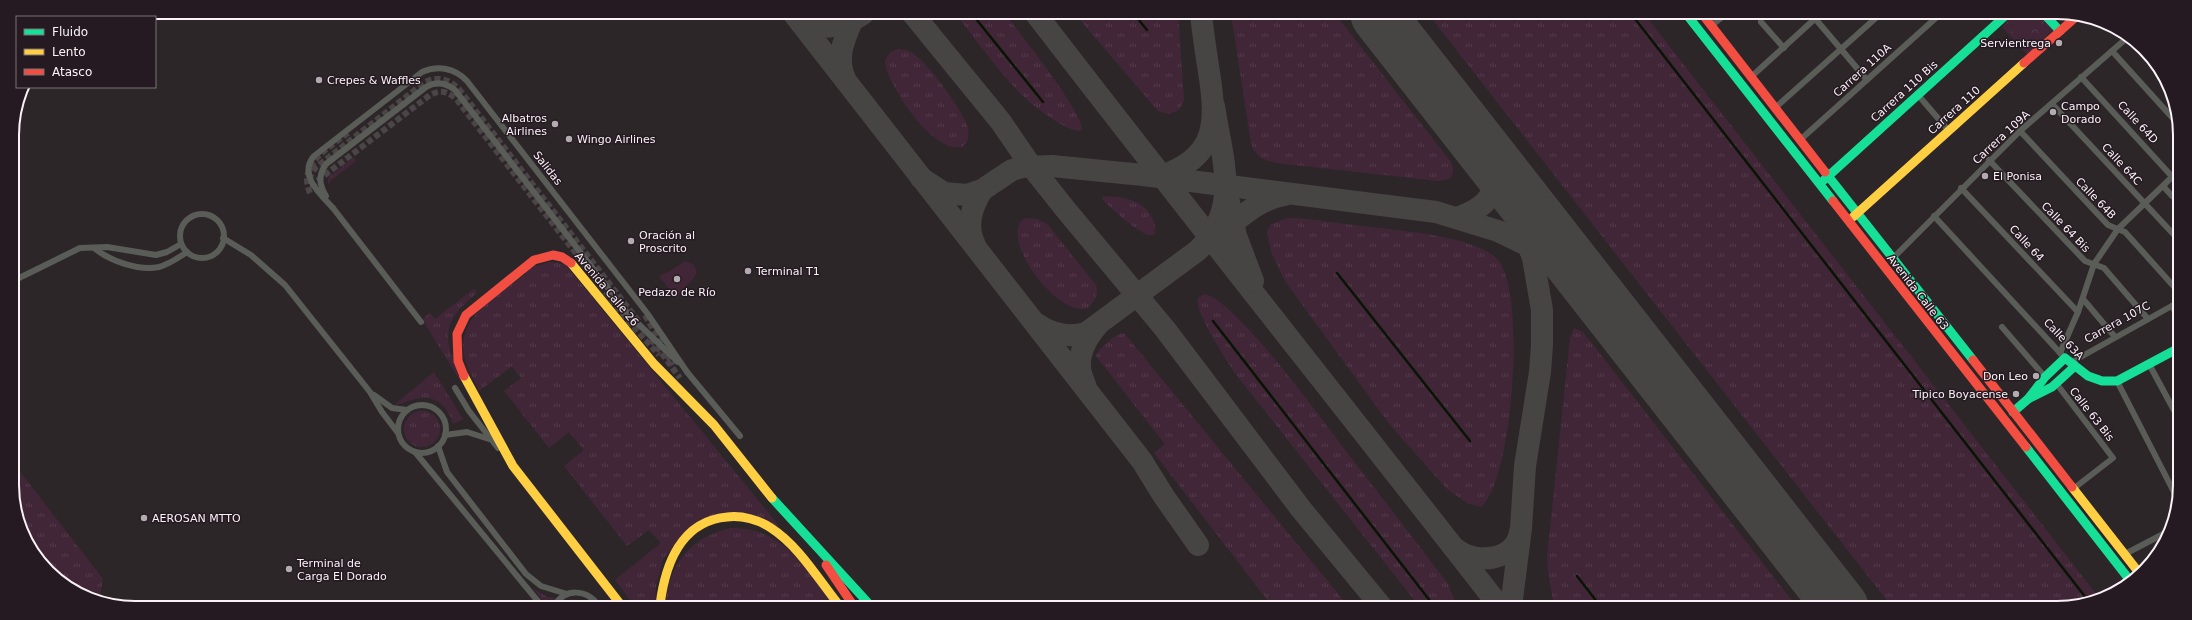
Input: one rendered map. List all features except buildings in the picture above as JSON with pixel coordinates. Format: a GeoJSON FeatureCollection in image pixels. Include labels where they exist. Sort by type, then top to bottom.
{"type":"FeatureCollection","features":[{"type":"Feature","properties":{"kind":"main road","name":"Avenida Calle 63"},"geometry":{"type":"LineString","coordinates":[[1690,19],[2128,576]]}},
{"type":"Feature","properties":{"kind":"main road","name":"Avenida Calle 63"},"geometry":{"type":"LineString","coordinates":[[1706,19],[2136,569]]}},
{"type":"Feature","properties":{"kind":"main road","name":"Carrera 110 Bis"},"geometry":{"type":"LineString","coordinates":[[1819,185],[2002,19]]}},
{"type":"Feature","properties":{"kind":"main road"},"geometry":{"type":"LineString","coordinates":[[2049,19],[2060,31]]}},
{"type":"Feature","properties":{"kind":"main road","name":"Carrera 110"},"geometry":{"type":"LineString","coordinates":[[1848,222],[2072,20]]}},
{"type":"Feature","properties":{"kind":"main road","name":"Avenida Calle 26"},"geometry":{"type":"LineString","coordinates":[[618,601],[513,466],[463,374],[456,349],[457,334],[466,315],[534,260],[547,255],[558,256],[570,262],[654,364],[714,425],[765,490],[866,601]]}},
{"type":"Feature","properties":{"kind":"main road"},"geometry":{"type":"LineString","coordinates":[[2117,381],[2173,352]]}},
{"type":"Feature","properties":{"kind":"main road","name":"Carrera 107C"},"geometry":{"type":"LineString","coordinates":[[2028,399],[2045,377],[2067,360]]}},
{"type":"Feature","properties":{"kind":"main road","name":"Carrera 107C"},"geometry":{"type":"LineString","coordinates":[[2013,412],[2028,399],[2056,383],[2067,360]]}},
{"type":"Feature","properties":{"kind":"main road","name":"Calle 63A"},"geometry":{"type":"LineString","coordinates":[[2067,360],[2096,379],[2104,382],[2117,381]]}},
{"type":"Feature","properties":{"kind":"main road"},"geometry":{"type":"LineString","coordinates":[[660,601],[664,573],[681,540],[698,526],[725,517],[755,520],[783,538],[792,546],[836,601]]}},
{"type":"Feature","properties":{"kind":"main road","name":"Avenida Calle 26"},"geometry":{"type":"LineString","coordinates":[[809,540],[850,601]]}},
{"type":"Feature","properties":{"kind":"street"},"geometry":{"type":"LineString","coordinates":[[1711,26],[1720,19]]}},
{"type":"Feature","properties":{"kind":"street"},"geometry":{"type":"LineString","coordinates":[[1751,77],[1784,48],[1813,19]]}},
{"type":"Feature","properties":{"kind":"street"},"geometry":{"type":"LineString","coordinates":[[1818,19],[1867,80]]}},
{"type":"Feature","properties":{"kind":"street"},"geometry":{"type":"LineString","coordinates":[[1775,108],[1875,19]]}},
{"type":"Feature","properties":{"kind":"street","name":"Carrera 110A"},"geometry":{"type":"LineString","coordinates":[[1800,140],[1935,19]]}},
{"type":"Feature","properties":{"kind":"street"},"geometry":{"type":"LineString","coordinates":[[1761,22],[1784,48]]}},
{"type":"Feature","properties":{"kind":"street","name":"Carrera 109A"},"geometry":{"type":"LineString","coordinates":[[1893,258],[1961,188],[2020,131],[2124,41]]}},
{"type":"Feature","properties":{"kind":"street"},"geometry":{"type":"LineString","coordinates":[[2112,51],[2172,117]]}},
{"type":"Feature","properties":{"kind":"street","name":"Salidas"},"geometry":{"type":"LineString","coordinates":[[421,322],[310,180],[309,166],[314,156],[422,72],[439,68],[456,72],[467,81],[648,313],[687,372]]}},
{"type":"Feature","properties":{"kind":"street","name":"Calle 64D"},"geometry":{"type":"LineString","coordinates":[[2081,77],[2172,177]]}},
{"type":"Feature","properties":{"kind":"street","name":"Salidas"},"geometry":{"type":"LineString","coordinates":[[333,208],[320,183],[322,172],[326,164],[426,86],[438,83],[447,85],[455,90],[628,314],[687,372],[740,436]]}},
{"type":"Feature","properties":{"kind":"street"},"geometry":{"type":"LineString","coordinates":[[1918,95],[1949,131]]}},
{"type":"Feature","properties":{"kind":"street","name":"Calle 64C"},"geometry":{"type":"LineString","coordinates":[[2052,104],[2173,234]]}},
{"type":"Feature","properties":{"kind":"street","name":"Calle 64B"},"geometry":{"type":"LineString","coordinates":[[2020,131],[2108,225],[2125,232],[2173,286]]}},
{"type":"Feature","properties":{"kind":"street","name":"Calle 64 Bis"},"geometry":{"type":"LineString","coordinates":[[1990,160],[2085,261],[2104,268],[2148,318]]}},
{"type":"Feature","properties":{"kind":"street"},"geometry":{"type":"LineString","coordinates":[[2067,360],[2078,312],[2094,264],[2118,229],[2146,204],[2172,177]]}},
{"type":"Feature","properties":{"kind":"street"},"geometry":{"type":"LineString","coordinates":[[2163,186],[2172,196],[2173,195]]}},
{"type":"Feature","properties":{"kind":"street","name":"Calle 64"},"geometry":{"type":"LineString","coordinates":[[1961,188],[2078,312]]}},
{"type":"Feature","properties":{"kind":"street"},"geometry":{"type":"LineString","coordinates":[[201,214],[212,216],[220,224],[223,238],[220,248],[212,255],[196,257],[187,252],[181,244],[180,233],[184,224],[191,217],[201,214]]}},
{"type":"Feature","properties":{"kind":"street","name":"Calle 63A"},"geometry":{"type":"LineString","coordinates":[[1934,216],[2067,360]]}},
{"type":"Feature","properties":{"kind":"street"},"geometry":{"type":"LineString","coordinates":[[223,238],[251,255],[285,285],[370,392],[398,433],[404,445],[415,452],[538,601]]}},
{"type":"Feature","properties":{"kind":"street"},"geometry":{"type":"LineString","coordinates":[[19,278],[80,248],[107,247],[156,255],[167,252],[181,244]]}},
{"type":"Feature","properties":{"kind":"street"},"geometry":{"type":"LineString","coordinates":[[94,248],[113,260],[148,268],[168,264],[187,252]]}},
{"type":"Feature","properties":{"kind":"street"},"geometry":{"type":"LineString","coordinates":[[2083,299],[2115,336]]}},
{"type":"Feature","properties":{"kind":"street","name":"Carrera 107C"},"geometry":{"type":"LineString","coordinates":[[2067,360],[2173,305]]}},
{"type":"Feature","properties":{"kind":"street"},"geometry":{"type":"LineString","coordinates":[[2002,327],[2045,377]]}},
{"type":"Feature","properties":{"kind":"street"},"geometry":{"type":"LineString","coordinates":[[2149,364],[2173,408]]}},
{"type":"Feature","properties":{"kind":"street"},"geometry":{"type":"LineString","coordinates":[[2117,381],[2173,490]]}},
{"type":"Feature","properties":{"kind":"street","name":"Calle 63 Bis"},"geometry":{"type":"LineString","coordinates":[[2056,383],[2113,458],[2073,488]]}},
{"type":"Feature","properties":{"kind":"street"},"geometry":{"type":"LineString","coordinates":[[455,388],[469,411],[513,466]]}},
{"type":"Feature","properties":{"kind":"street"},"geometry":{"type":"LineString","coordinates":[[370,392],[386,406],[397,410],[407,410],[421,405],[435,409],[445,420],[445,435],[438,446],[427,452],[415,452]]}},
{"type":"Feature","properties":{"kind":"street"},"geometry":{"type":"LineString","coordinates":[[398,433],[399,420],[407,410]]}},
{"type":"Feature","properties":{"kind":"street"},"geometry":{"type":"LineString","coordinates":[[445,435],[466,432],[492,441]]}},
{"type":"Feature","properties":{"kind":"street"},"geometry":{"type":"LineString","coordinates":[[438,446],[447,472],[526,574],[541,586],[567,594],[584,593],[592,597],[595,601]]}},
{"type":"Feature","properties":{"kind":"street"},"geometry":{"type":"LineString","coordinates":[[2125,554],[2161,535]]}},
{"type":"Feature","properties":{"kind":"street"},"geometry":{"type":"LineString","coordinates":[[559,601],[567,594]]}},
{"type":"Feature","properties":{"kind":"green space"},"geometry":{"type":"Polygon","coordinates":[[[959,19],[1009,19],[1062,90],[1080,121],[1082,130],[1077,131],[1069,128],[1040,110],[1011,84],[959,19]]]}},
{"type":"Feature","properties":{"kind":"green space"},"geometry":{"type":"Polygon","coordinates":[[[1079,19],[1178,19],[1184,100],[1179,110],[1169,114],[1158,111],[1079,19]]]}},
{"type":"Feature","properties":{"kind":"green space"},"geometry":{"type":"Polygon","coordinates":[[[1232,19],[1339,19],[1451,162],[1453,171],[1449,179],[1438,181],[1277,163],[1268,161],[1257,155],[1251,143],[1232,19]]]}},
{"type":"Feature","properties":{"kind":"green space"},"geometry":{"type":"Polygon","coordinates":[[[1432,19],[1648,19],[2096,594],[2079,599],[2064,601],[1887,601],[1432,19]]]}},
{"type":"Feature","properties":{"kind":"green space"},"geometry":{"type":"Polygon","coordinates":[[[2010,19],[2047,19],[2055,28],[2027,54],[2002,27],[2010,19]]]}},
{"type":"Feature","properties":{"kind":"green space"},"geometry":{"type":"Polygon","coordinates":[[[2017,19],[2039,19],[2020,38],[2009,28],[2017,19]]]}},
{"type":"Feature","properties":{"kind":"green space"},"geometry":{"type":"Polygon","coordinates":[[[899,49],[906,50],[914,54],[922,61],[937,78],[964,118],[967,125],[968,138],[962,147],[950,146],[938,140],[913,116],[903,101],[894,86],[885,61],[890,52],[899,49]]]}},
{"type":"Feature","properties":{"kind":"green space"},"geometry":{"type":"Polygon","coordinates":[[[354,157],[356,161],[331,180],[328,186],[328,178],[354,157]]]}},
{"type":"Feature","properties":{"kind":"green space"},"geometry":{"type":"Polygon","coordinates":[[[1103,196],[1125,198],[1138,203],[1149,213],[1153,220],[1155,228],[1154,235],[1149,235],[1142,232],[1127,222],[1102,199],[1103,196]]]}},
{"type":"Feature","properties":{"kind":"green space"},"geometry":{"type":"Polygon","coordinates":[[[1026,218],[1037,219],[1047,224],[1096,285],[1097,292],[1095,298],[1088,308],[1075,308],[1060,301],[1046,288],[1033,272],[1024,256],[1018,240],[1018,226],[1026,218]]]}},
{"type":"Feature","properties":{"kind":"green space"},"geometry":{"type":"Polygon","coordinates":[[[1288,218],[1428,234],[1466,243],[1482,249],[1495,257],[1505,274],[1511,303],[1514,341],[1512,382],[1508,424],[1501,461],[1492,490],[1481,507],[1467,503],[1447,489],[1390,425],[1285,281],[1271,252],[1267,232],[1271,224],[1288,218]]]}},
{"type":"Feature","properties":{"kind":"green space"},"geometry":{"type":"Polygon","coordinates":[[[685,261],[694,265],[697,272],[693,279],[681,291],[677,299],[659,276],[685,261]]]}},
{"type":"Feature","properties":{"kind":"green space"},"geometry":{"type":"Polygon","coordinates":[[[550,262],[565,264],[780,527],[743,513],[685,531],[663,559],[656,586],[655,601],[631,601],[615,580],[661,543],[649,530],[627,546],[564,466],[584,450],[569,432],[549,448],[504,391],[521,378],[512,366],[479,391],[465,359],[464,340],[467,328],[474,317],[493,298],[526,274],[525,272],[533,267],[550,262]]]}},
{"type":"Feature","properties":{"kind":"green space"},"geometry":{"type":"Polygon","coordinates":[[[474,289],[477,293],[464,304],[456,314],[448,333],[451,354],[461,382],[422,319],[430,313],[435,319],[474,289]]]}},
{"type":"Feature","properties":{"kind":"green space"},"geometry":{"type":"Polygon","coordinates":[[[1205,294],[1220,302],[1259,340],[1301,392],[1448,584],[1455,601],[1415,601],[1234,372],[1211,335],[1200,313],[1198,298],[1205,294]]]}},
{"type":"Feature","properties":{"kind":"green space"},"geometry":{"type":"Polygon","coordinates":[[[1574,328],[1583,332],[1792,601],[1553,601],[1547,556],[1570,338],[1574,328]]]}},
{"type":"Feature","properties":{"kind":"green space"},"geometry":{"type":"Polygon","coordinates":[[[1124,333],[1344,601],[1268,601],[1154,453],[1165,444],[1096,356],[1100,349],[1120,334],[1124,333]]]}},
{"type":"Feature","properties":{"kind":"green space"},"geometry":{"type":"Polygon","coordinates":[[[434,372],[463,419],[453,424],[446,409],[438,401],[433,399],[418,398],[394,405],[434,372]]]}},
{"type":"Feature","properties":{"kind":"green space"},"geometry":{"type":"Polygon","coordinates":[[[426,411],[435,416],[439,422],[439,436],[435,442],[426,447],[418,447],[409,442],[405,436],[404,425],[409,416],[415,412],[426,411]]]}},
{"type":"Feature","properties":{"kind":"green space"},"geometry":{"type":"Polygon","coordinates":[[[19,470],[103,579],[100,595],[91,592],[65,577],[53,567],[43,555],[28,529],[23,515],[20,500],[19,470]]]}},
{"type":"Feature","properties":{"kind":"green space"},"geometry":{"type":"Polygon","coordinates":[[[730,528],[748,530],[765,534],[779,542],[802,564],[831,601],[666,601],[674,570],[686,553],[701,540],[730,528]]]}},
{"type":"Feature","properties":{"kind":"green space"},"geometry":{"type":"Polygon","coordinates":[[[533,588],[547,597],[555,598],[553,601],[543,601],[533,588]]]}},
{"type":"Feature","properties":{"kind":"green space"},"geometry":{"type":"Polygon","coordinates":[[[573,599],[584,601],[569,601],[573,599]]]}},
{"type":"Feature","properties":{"kind":"waterway"},"geometry":{"type":"LineString","coordinates":[[976,19],[1043,102]]}},
{"type":"Feature","properties":{"kind":"waterway"},"geometry":{"type":"LineString","coordinates":[[1138,19],[1147,30]]}},
{"type":"Feature","properties":{"kind":"waterway"},"geometry":{"type":"LineString","coordinates":[[1635,19],[2086,597]]}},
{"type":"Feature","properties":{"kind":"waterway"},"geometry":{"type":"LineString","coordinates":[[1337,273],[1470,441]]}},
{"type":"Feature","properties":{"kind":"waterway"},"geometry":{"type":"LineString","coordinates":[[1213,321],[1430,601]]}},
{"type":"Feature","properties":{"kind":"waterway"},"geometry":{"type":"LineString","coordinates":[[1577,576],[1596,601]]}},
{"type":"Feature","properties":{"kind":"taxiway"},"geometry":{"type":"LineString","coordinates":[[798,19],[1142,461],[1163,495],[1198,545]]}},
{"type":"Feature","properties":{"kind":"taxiway"},"geometry":{"type":"LineString","coordinates":[[801,19],[814,24],[830,27],[838,26],[855,19]]}},
{"type":"Feature","properties":{"kind":"taxiway"},"geometry":{"type":"LineString","coordinates":[[917,19],[1001,122],[1031,166],[1066,210],[1165,329],[1301,509],[1377,601]]}},
{"type":"Feature","properties":{"kind":"taxiway"},"geometry":{"type":"LineString","coordinates":[[1040,19],[1151,163],[1495,601]]}},
{"type":"Feature","properties":{"kind":"taxiway"},"geometry":{"type":"LineString","coordinates":[[1161,176],[1179,168],[1193,159],[1203,148],[1209,136],[1213,107],[1212,90],[1202,19]]}},
{"type":"Feature","properties":{"kind":"taxiway"},"geometry":{"type":"LineString","coordinates":[[845,79],[842,71],[841,57],[843,43],[852,21]]}},
{"type":"Feature","properties":{"kind":"taxiway"},"geometry":{"type":"LineString","coordinates":[[1037,324],[1054,333],[1067,335],[1086,333],[1197,251],[1211,235],[1220,218],[1224,201],[1225,183],[1224,164],[1214,106]]}},
{"type":"Feature","properties":{"kind":"taxiway"},"geometry":{"type":"LineString","coordinates":[[1457,218],[1475,210],[1490,196],[1493,190],[1495,165]]}},
{"type":"Feature","properties":{"kind":"taxiway"},"geometry":{"type":"LineString","coordinates":[[921,178],[944,193],[967,195],[982,190],[1012,170],[1023,167],[1052,166],[1143,175],[1436,212],[1498,231],[1529,246],[1575,280],[1611,313]]}},
{"type":"Feature","properties":{"kind":"taxiway"},"geometry":{"type":"LineString","coordinates":[[1502,174],[1533,258],[1542,310],[1540,372],[1525,466],[1521,528],[1512,601]]}},
{"type":"Feature","properties":{"kind":"taxiway"},"geometry":{"type":"LineString","coordinates":[[975,246],[971,234],[970,222],[974,206],[982,190]]}},
{"type":"Feature","properties":{"kind":"taxiway"},"geometry":{"type":"LineString","coordinates":[[1223,231],[1259,204],[1284,195]]}},
{"type":"Feature","properties":{"kind":"taxiway"},"geometry":{"type":"LineString","coordinates":[[1228,197],[1236,236],[1253,281]]}},
{"type":"Feature","properties":{"kind":"taxiway"},"geometry":{"type":"LineString","coordinates":[[1085,384],[1080,369],[1081,354],[1083,347],[1096,327]]}},
{"type":"Feature","properties":{"kind":"taxiway"},"geometry":{"type":"LineString","coordinates":[[1456,549],[1464,554],[1474,557],[1494,557],[1511,549],[1517,542],[1520,532]]}},
{"type":"Feature","properties":{"kind":"runway"},"geometry":{"type":"LineString","coordinates":[[1381,19],[1836,601]]}},
{"type":"Feature","properties":{"kind":"tunnel"},"geometry":{"type":"LineString","coordinates":[[309,179],[315,168],[425,82],[434,79],[447,81],[459,89],[639,322]]}},
{"type":"Feature","properties":{"kind":"tunnel"},"geometry":{"type":"LineString","coordinates":[[312,188],[317,181],[430,95],[438,92],[448,93],[457,100],[629,322],[659,355]]}},
{"type":"Feature","properties":{"kind":"tunnel"},"geometry":{"type":"LineString","coordinates":[[310,193],[307,182],[308,173],[312,165],[325,150],[349,132]]}},
{"type":"Feature","properties":{"kind":"tunnel"},"geometry":{"type":"LineString","coordinates":[[645,315],[673,365]]}},
{"type":"Feature","properties":{"kind":"tunnel"},"geometry":{"type":"LineString","coordinates":[[651,339],[680,378]]}},
{"type":"Feature","properties":{"kind":"traffic: fast"},"geometry":{"type":"LineString","coordinates":[[1690,19],[1833,201]]}},
{"type":"Feature","properties":{"kind":"traffic: fast"},"geometry":{"type":"LineString","coordinates":[[1824,180],[2002,19]]}},
{"type":"Feature","properties":{"kind":"traffic: fast"},"geometry":{"type":"LineString","coordinates":[[2049,19],[2060,31]]}},
{"type":"Feature","properties":{"kind":"traffic: fast"},"geometry":{"type":"LineString","coordinates":[[1825,172],[1973,360]]}},
{"type":"Feature","properties":{"kind":"traffic: fast"},"geometry":{"type":"LineString","coordinates":[[2028,399],[2045,377],[2065,358],[2088,376],[2102,381],[2117,381],[2173,351]]}},
{"type":"Feature","properties":{"kind":"traffic: fast"},"geometry":{"type":"LineString","coordinates":[[2013,412],[2028,399],[2052,387],[2074,367]]}},
{"type":"Feature","properties":{"kind":"traffic: fast"},"geometry":{"type":"LineString","coordinates":[[2026,447],[2127,577]]}},
{"type":"Feature","properties":{"kind":"traffic: fast"},"geometry":{"type":"LineString","coordinates":[[772,498],[866,601]]}},
{"type":"Feature","properties":{"kind":"traffic: slow"},"geometry":{"type":"LineString","coordinates":[[1853,217],[2024,63]]}},
{"type":"Feature","properties":{"kind":"traffic: slow"},"geometry":{"type":"LineString","coordinates":[[571,263],[654,364],[714,425],[772,498]]}},
{"type":"Feature","properties":{"kind":"traffic: slow"},"geometry":{"type":"LineString","coordinates":[[464,376],[513,466],[618,601]]}},
{"type":"Feature","properties":{"kind":"traffic: slow"},"geometry":{"type":"LineString","coordinates":[[2072,487],[2136,569]]}},
{"type":"Feature","properties":{"kind":"traffic: slow"},"geometry":{"type":"LineString","coordinates":[[661,601],[662,590],[671,561],[687,536],[698,527],[711,520],[727,517],[744,517],[756,520],[781,535],[799,553],[836,601]]}},
{"type":"Feature","properties":{"kind":"traffic: jam"},"geometry":{"type":"LineString","coordinates":[[1706,19],[1825,172]]}},
{"type":"Feature","properties":{"kind":"traffic: jam"},"geometry":{"type":"LineString","coordinates":[[2024,63],[2072,20]]}},
{"type":"Feature","properties":{"kind":"traffic: jam"},"geometry":{"type":"LineString","coordinates":[[1833,201],[2026,447]]}},
{"type":"Feature","properties":{"kind":"traffic: jam"},"geometry":{"type":"LineString","coordinates":[[464,376],[458,361],[457,334],[466,315],[534,260],[553,255],[562,257],[571,263]]}},
{"type":"Feature","properties":{"kind":"traffic: jam"},"geometry":{"type":"LineString","coordinates":[[1973,360],[2072,487]]}},
{"type":"Feature","properties":{"kind":"traffic: jam"},"geometry":{"type":"LineString","coordinates":[[826,565],[850,601]]}},
{"type":"Feature","properties":{"kind":"place","name":"Servientrega"},"geometry":{"type":"Point","coordinates":[2059,43]}},
{"type":"Feature","properties":{"kind":"place","name":"Crepes & Waffles"},"geometry":{"type":"Point","coordinates":[319,80]}},
{"type":"Feature","properties":{"kind":"place","name":"Campo Dorado"},"geometry":{"type":"Point","coordinates":[2053,112]}},
{"type":"Feature","properties":{"kind":"place","name":"Albatros Airlines"},"geometry":{"type":"Point","coordinates":[555,124]}},
{"type":"Feature","properties":{"kind":"place","name":"Wingo Airlines"},"geometry":{"type":"Point","coordinates":[569,139]}},
{"type":"Feature","properties":{"kind":"place","name":"El Ponisa"},"geometry":{"type":"Point","coordinates":[1985,176]}},
{"type":"Feature","properties":{"kind":"place","name":"Oración al Proscrito"},"geometry":{"type":"Point","coordinates":[631,241]}},
{"type":"Feature","properties":{"kind":"place","name":"Terminal T1"},"geometry":{"type":"Point","coordinates":[748,271]}},
{"type":"Feature","properties":{"kind":"place","name":"Pedazo de Río"},"geometry":{"type":"Point","coordinates":[677,279]}},
{"type":"Feature","properties":{"kind":"place","name":"Don Leo"},"geometry":{"type":"Point","coordinates":[2036,376]}},
{"type":"Feature","properties":{"kind":"place","name":"Tipico Boyacense"},"geometry":{"type":"Point","coordinates":[2016,394]}},
{"type":"Feature","properties":{"kind":"place","name":"AEROSAN MTTO"},"geometry":{"type":"Point","coordinates":[144,518]}},
{"type":"Feature","properties":{"kind":"place","name":"Terminal de Carga El Dorado"},"geometry":{"type":"Point","coordinates":[289,569]}}]}
